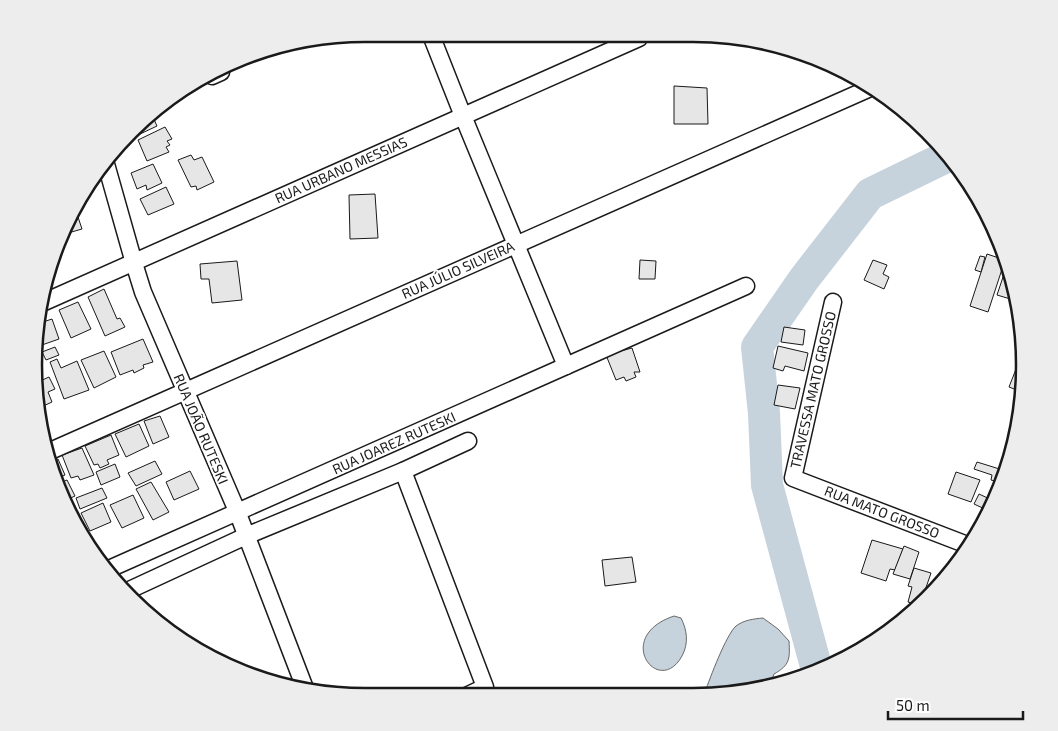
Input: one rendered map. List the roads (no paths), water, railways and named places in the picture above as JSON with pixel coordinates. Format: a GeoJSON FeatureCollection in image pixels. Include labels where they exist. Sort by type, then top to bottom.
{"type":"FeatureCollection","features":[{"type":"Feature","properties":{"kind":"street"},"geometry":{"type":"LineString","coordinates":[[434,42],[566,366]]}},
{"type":"Feature","properties":{"kind":"street","name":"RUA URBANO MESSIAS"},"geometry":{"type":"LineString","coordinates":[[50,299],[630,42]]}},
{"type":"Feature","properties":{"kind":"street","name":"RUA JÚLIO SILVEIRA"},"geometry":{"type":"LineString","coordinates":[[54,449],[863,91]]}},
{"type":"Feature","properties":{"kind":"street","name":"RUA JOÃO RUTESKI"},"geometry":{"type":"LineString","coordinates":[[108,171],[143,292],[237,511],[303,682]]}},
{"type":"Feature","properties":{"kind":"street","name":"RUA JOAREZ RUTESKI"},"geometry":{"type":"LineString","coordinates":[[113,567],[746,286]]}},
{"type":"Feature","properties":{"kind":"street","name":"TRAVESSA MATO GROSSO"},"geometry":{"type":"LineString","coordinates":[[793,478],[833,302]]}},
{"type":"Feature","properties":{"kind":"street","name":"RUA JOAREZ RUTESKI"},"geometry":{"type":"LineString","coordinates":[[132,589],[246,536],[403,471],[468,441]]}},
{"type":"Feature","properties":{"kind":"street"},"geometry":{"type":"LineString","coordinates":[[403,471],[485,687],[483,688]]}},
{"type":"Feature","properties":{"kind":"street","name":"RUA MATO GROSSO"},"geometry":{"type":"LineString","coordinates":[[793,478],[962,543]]}},
{"type":"Feature","properties":{"kind":"waterway"},"geometry":{"type":"LineString","coordinates":[[815,664],[767,485],[764,413],[757,347],[804,279],[870,194],[941,160]]}}]}
